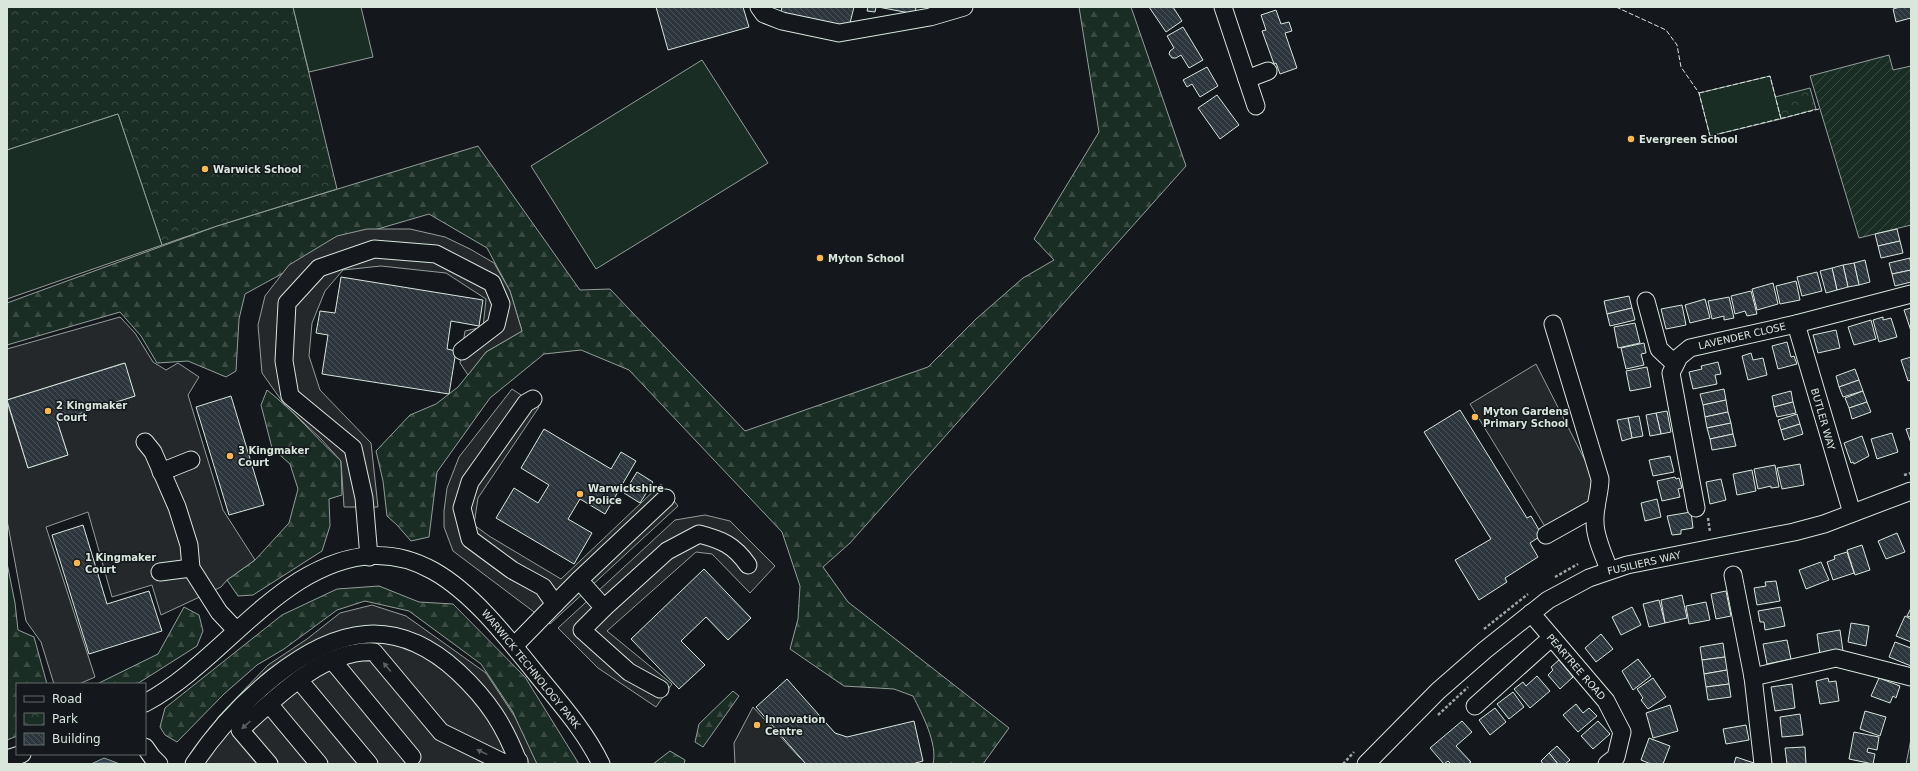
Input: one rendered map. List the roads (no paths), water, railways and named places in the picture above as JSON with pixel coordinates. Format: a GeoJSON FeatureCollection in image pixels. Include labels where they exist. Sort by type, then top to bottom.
{"type":"FeatureCollection","features":[{"type":"Feature","properties":{"kind":"street"},"geometry":{"type":"LineString","coordinates":[[759,7],[764,14],[777,20],[839,33],[930,17],[964,7]]}},
{"type":"Feature","properties":{"kind":"street"},"geometry":{"type":"LineString","coordinates":[[1223,7],[1256,106]]}},
{"type":"Feature","properties":{"kind":"street"},"geometry":{"type":"LineString","coordinates":[[1247,79],[1268,71]]}},
{"type":"Feature","properties":{"kind":"street"},"geometry":{"type":"LineString","coordinates":[[369,557],[364,498],[353,448],[290,396],[284,362],[287,303],[319,268],[374,248],[436,254],[492,283],[501,304],[496,325],[462,351]]}},
{"type":"Feature","properties":{"kind":"street","name":"LAVENDER CLOSE"},"geometry":{"type":"LineString","coordinates":[[1675,364],[1678,357],[1690,348],[1796,324],[1911,294]]}},
{"type":"Feature","properties":{"kind":"street"},"geometry":{"type":"LineString","coordinates":[[1646,301],[1659,349],[1675,364],[1671,373],[1696,508]]}},
{"type":"Feature","properties":{"kind":"street"},"geometry":{"type":"LineString","coordinates":[[1553,324],[1600,479],[1600,490],[1596,507],[1595,524],[1609,570]]}},
{"type":"Feature","properties":{"kind":"street","name":"BUTLER WAY"},"geometry":{"type":"LineString","coordinates":[[1796,324],[1852,513]]}},
{"type":"Feature","properties":{"kind":"street"},"geometry":{"type":"LineString","coordinates":[[533,399],[526,403],[470,482],[462,508],[470,539],[512,570],[543,586],[555,604]]}},
{"type":"Feature","properties":{"kind":"street"},"geometry":{"type":"LineString","coordinates":[[145,442],[153,452],[177,508],[189,545],[191,568],[218,612],[236,630]]}},
{"type":"Feature","properties":{"kind":"street"},"geometry":{"type":"LineString","coordinates":[[161,472],[192,460]]}},
{"type":"Feature","properties":{"kind":"street","name":"FUSILIERS WAY"},"geometry":{"type":"LineString","coordinates":[[1366,764],[1438,691],[1485,650],[1548,600],[1569,588],[1609,570],[1654,559],[1794,532],[1852,513],[1911,491]]}},
{"type":"Feature","properties":{"kind":"street"},"geometry":{"type":"LineString","coordinates":[[514,646],[579,580],[666,498]]}},
{"type":"Feature","properties":{"kind":"street"},"geometry":{"type":"LineString","coordinates":[[1546,535],[1596,507]]}},
{"type":"Feature","properties":{"kind":"street"},"geometry":{"type":"LineString","coordinates":[[660,689],[629,672],[582,630],[667,551],[699,534],[728,544],[740,554],[748,565]]}},
{"type":"Feature","properties":{"kind":"street","name":"WARWICK TECHNOLOGY PARK"},"geometry":{"type":"LineString","coordinates":[[146,702],[189,671],[236,630],[279,596],[316,572],[350,560],[369,557],[388,557],[407,560],[434,571],[461,589],[496,623],[579,726],[600,764]]}},
{"type":"Feature","properties":{"kind":"street"},"geometry":{"type":"LineString","coordinates":[[160,572],[191,568]]}},
{"type":"Feature","properties":{"kind":"street"},"geometry":{"type":"LineString","coordinates":[[1733,575],[1753,677],[1763,764]]}},
{"type":"Feature","properties":{"kind":"street"},"geometry":{"type":"LineString","coordinates":[[579,580],[604,608]]}},
{"type":"Feature","properties":{"kind":"street","name":"PEARTREE ROAD"},"geometry":{"type":"LineString","coordinates":[[1531,613],[1606,701],[1622,732],[1616,757],[1607,764]]}},
{"type":"Feature","properties":{"kind":"street"},"geometry":{"type":"LineString","coordinates":[[194,764],[237,710],[261,687],[292,662],[336,640],[358,634],[389,635],[410,641],[422,646],[445,660],[468,681],[494,711],[506,730],[519,763],[504,763],[441,732],[374,652],[356,652],[332,660],[299,680],[240,730],[269,764]]}},
{"type":"Feature","properties":{"kind":"street"},"geometry":{"type":"LineString","coordinates":[[1475,706],[1551,638]]}},
{"type":"Feature","properties":{"kind":"street"},"geometry":{"type":"LineString","coordinates":[[1753,677],[1836,658],[1911,677]]}},
{"type":"Feature","properties":{"kind":"street"},"geometry":{"type":"LineString","coordinates":[[332,660],[412,757]]}},
{"type":"Feature","properties":{"kind":"street"},"geometry":{"type":"LineString","coordinates":[[299,680],[369,764]]}},
{"type":"Feature","properties":{"kind":"street"},"geometry":{"type":"LineString","coordinates":[[269,704],[319,764]]}},
{"type":"Feature","properties":{"kind":"street"},"geometry":{"type":"LineString","coordinates":[[146,748],[159,764]]}},
{"type":"Feature","properties":{"kind":"street"},"geometry":{"type":"LineString","coordinates":[[7,759],[19,755]]}},
{"type":"Feature","properties":{"kind":"water"},"geometry":{"type":"Polygon","coordinates":[[[104,758],[120,764],[91,764],[104,758]]]}},
{"type":"Feature","properties":{"kind":"place","name":"Evergreen School"},"geometry":{"type":"Point","coordinates":[1631,139]}},
{"type":"Feature","properties":{"kind":"place","name":"Warwick School"},"geometry":{"type":"Point","coordinates":[205,169]}},
{"type":"Feature","properties":{"kind":"place","name":"Myton School"},"geometry":{"type":"Point","coordinates":[820,258]}},
{"type":"Feature","properties":{"kind":"place","name":"2 Kingmaker Court"},"geometry":{"type":"Point","coordinates":[48,411]}},
{"type":"Feature","properties":{"kind":"place","name":"Myton Gardens Primary School"},"geometry":{"type":"Point","coordinates":[1475,417]}},
{"type":"Feature","properties":{"kind":"place","name":"3 Kingmaker Court"},"geometry":{"type":"Point","coordinates":[230,456]}},
{"type":"Feature","properties":{"kind":"place","name":"Warwickshire Police"},"geometry":{"type":"Point","coordinates":[580,494]}},
{"type":"Feature","properties":{"kind":"place","name":"1 Kingmaker Court"},"geometry":{"type":"Point","coordinates":[77,563]}},
{"type":"Feature","properties":{"kind":"place","name":"Innovation Centre"},"geometry":{"type":"Point","coordinates":[757,725]}}]}
